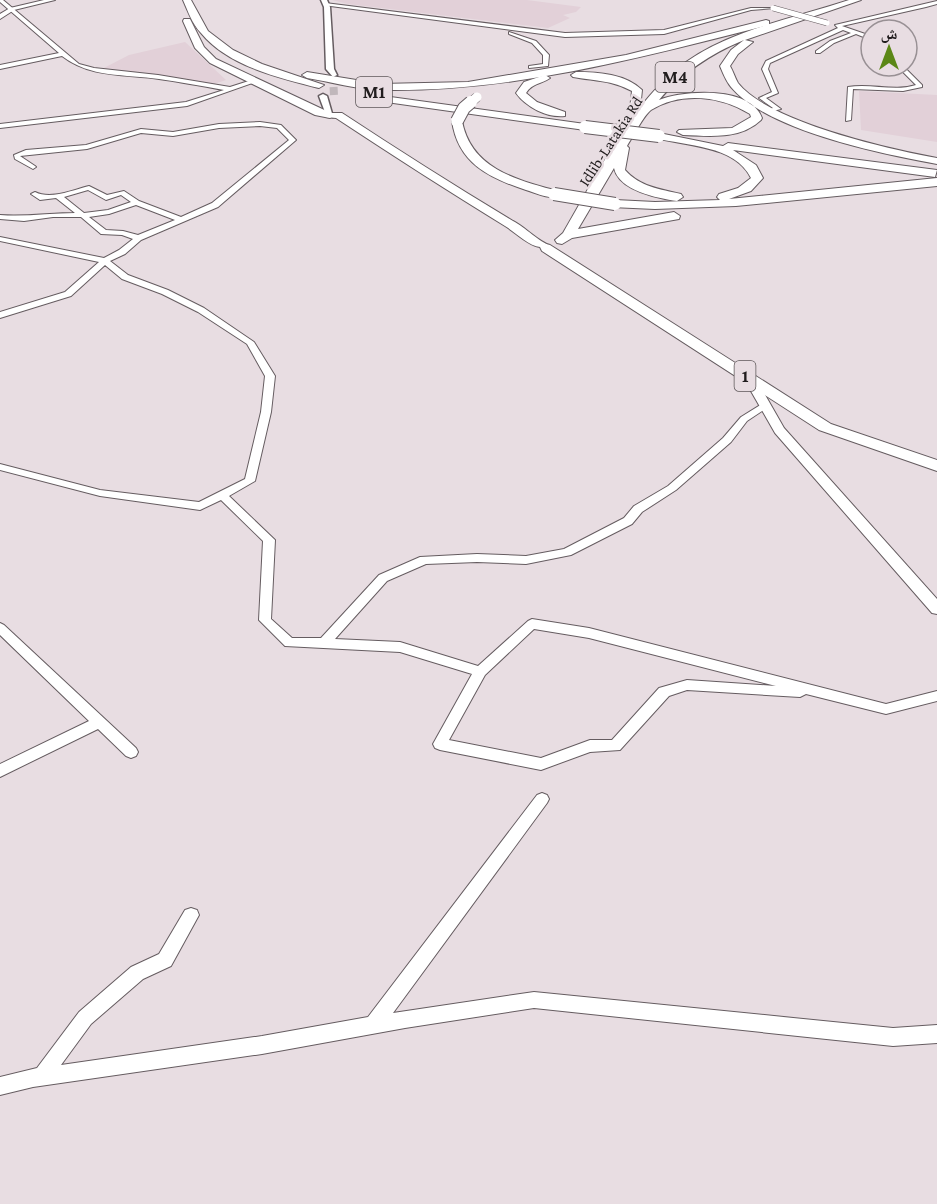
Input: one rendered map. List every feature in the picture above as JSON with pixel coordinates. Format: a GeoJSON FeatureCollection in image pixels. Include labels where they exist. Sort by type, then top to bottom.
{"type":"FeatureCollection","features":[{"type":"Feature","properties":{"kind":"highway"},"geometry":{"type":"LineString","coordinates":[[185,0],[189,30],[200,48],[213,61],[320,113],[334,115]]}},
{"type":"Feature","properties":{"kind":"highway","name":"M1"},"geometry":{"type":"LineString","coordinates":[[185,0],[204,31],[219,44],[248,61],[306,82],[378,98],[585,123]]}},
{"type":"Feature","properties":{"kind":"highway","name":"Idlib-Latakia Rd"},"geometry":{"type":"LineString","coordinates":[[571,208],[674,67],[693,54],[766,23],[839,0]]}},
{"type":"Feature","properties":{"kind":"highway","name":"Idlib-Latakia Rd"},"geometry":{"type":"LineString","coordinates":[[555,242],[625,141],[641,110],[689,65],[735,41],[857,0]]}},
{"type":"Feature","properties":{"kind":"highway"},"geometry":{"type":"LineString","coordinates":[[766,23],[654,52],[512,81],[477,97],[464,108],[457,121],[457,132],[466,151],[478,161],[513,181],[554,194],[615,204],[669,206],[764,200],[937,182]]}},
{"type":"Feature","properties":{"kind":"highway"},"geometry":{"type":"LineString","coordinates":[[780,26],[745,43],[734,52],[725,66],[726,75],[740,92],[771,111],[832,135],[937,160]]}},
{"type":"Feature","properties":{"kind":"highway","name":"M1"},"geometry":{"type":"LineString","coordinates":[[217,29],[230,41],[266,61],[348,87],[937,173]]}},
{"type":"Feature","properties":{"kind":"highway"},"geometry":{"type":"LineString","coordinates":[[307,75],[381,87],[417,87],[468,85],[563,70]]}},
{"type":"Feature","properties":{"kind":"highway"},"geometry":{"type":"LineString","coordinates":[[585,123],[534,105],[521,93],[523,88],[540,79],[566,75],[609,78],[637,90],[641,110],[672,98],[713,96],[747,106],[755,112],[757,118],[747,127],[735,130],[661,134]]}},
{"type":"Feature","properties":{"kind":"highway"},"geometry":{"type":"LineString","coordinates":[[625,141],[619,170],[626,180],[640,188],[660,194],[684,198],[725,196],[746,189],[757,178],[755,169],[746,160],[730,153],[661,134]]}},
{"type":"Feature","properties":{"kind":"highway","name":"M1"},"geometry":{"type":"LineString","coordinates":[[661,134],[937,167]]}},
{"type":"Feature","properties":{"kind":"highway"},"geometry":{"type":"LineString","coordinates":[[555,242],[764,200]]}},
{"type":"Feature","properties":{"kind":"main road"},"geometry":{"type":"LineString","coordinates":[[325,2],[330,73]]}},
{"type":"Feature","properties":{"kind":"main road"},"geometry":{"type":"LineString","coordinates":[[324,96],[334,115]]}},
{"type":"Feature","properties":{"kind":"main road"},"geometry":{"type":"LineString","coordinates":[[334,96],[334,115]]}},
{"type":"Feature","properties":{"kind":"main road","name":"1"},"geometry":{"type":"LineString","coordinates":[[334,115],[376,145],[390,150],[524,232],[555,242],[750,380],[825,427],[937,466]]}},
{"type":"Feature","properties":{"kind":"street"},"geometry":{"type":"LineString","coordinates":[[0,0],[78,65],[94,70],[158,77],[231,89]]}},
{"type":"Feature","properties":{"kind":"street"},"geometry":{"type":"LineString","coordinates":[[0,17],[12,9],[52,0]]}},
{"type":"Feature","properties":{"kind":"street"},"geometry":{"type":"LineString","coordinates":[[325,2],[566,35],[664,32],[751,9],[774,8],[859,33]]}},
{"type":"Feature","properties":{"kind":"street"},"geometry":{"type":"LineString","coordinates":[[771,111],[778,109],[762,98],[775,93],[765,69],[768,62],[775,57],[855,20],[909,11],[937,2]]}},
{"type":"Feature","properties":{"kind":"street"},"geometry":{"type":"LineString","coordinates":[[488,25],[534,42],[542,49],[546,55],[546,65],[531,68]]}},
{"type":"Feature","properties":{"kind":"street"},"geometry":{"type":"LineString","coordinates":[[818,52],[832,42],[856,32]]}},
{"type":"Feature","properties":{"kind":"street"},"geometry":{"type":"LineString","coordinates":[[0,67],[63,54]]}},
{"type":"Feature","properties":{"kind":"street"},"geometry":{"type":"LineString","coordinates":[[848,120],[850,88],[862,85],[880,88],[920,86],[912,78]]}},
{"type":"Feature","properties":{"kind":"street"},"geometry":{"type":"LineString","coordinates":[[0,126],[187,104],[255,81]]}},
{"type":"Feature","properties":{"kind":"street"},"geometry":{"type":"LineString","coordinates":[[0,315],[68,294],[105,261],[122,252],[138,238],[215,205],[293,140],[279,126],[260,124],[219,126],[173,134],[141,131],[87,147],[26,152],[17,155],[16,158],[33,167]]}},
{"type":"Feature","properties":{"kind":"street"},"geometry":{"type":"LineString","coordinates":[[35,194],[40,198],[58,196],[89,188],[106,198],[122,192],[136,203],[183,220]]}},
{"type":"Feature","properties":{"kind":"street"},"geometry":{"type":"LineString","coordinates":[[58,196],[104,232],[123,233],[138,238]]}},
{"type":"Feature","properties":{"kind":"street"},"geometry":{"type":"LineString","coordinates":[[0,217],[24,219],[53,215],[84,215],[109,212],[136,203]]}},
{"type":"Feature","properties":{"kind":"street"},"geometry":{"type":"LineString","coordinates":[[0,239],[105,261],[126,277],[201,310],[250,342],[270,376],[266,412],[250,481],[200,506],[100,493],[0,467]]}},
{"type":"Feature","properties":{"kind":"street"},"geometry":{"type":"LineString","coordinates":[[750,380],[779,430],[937,609]]}},
{"type":"Feature","properties":{"kind":"street"},"geometry":{"type":"LineString","coordinates":[[324,643],[382,578],[424,560],[526,560],[567,552],[628,521],[638,509],[672,488],[727,440],[744,419],[765,405]]}},
{"type":"Feature","properties":{"kind":"street"},"geometry":{"type":"LineString","coordinates":[[222,495],[268,540],[265,620],[289,643],[400,647],[480,672]]}},
{"type":"Feature","properties":{"kind":"street"},"geometry":{"type":"LineString","coordinates":[[822,692],[732,689],[687,684],[664,692],[615,746],[590,746],[542,764],[440,744],[480,672],[532,624],[589,633],[822,692],[886,709],[937,696]]}},
{"type":"Feature","properties":{"kind":"street"},"geometry":{"type":"LineString","coordinates":[[0,628],[131,752]]}},
{"type":"Feature","properties":{"kind":"street"},"geometry":{"type":"LineString","coordinates":[[0,771],[99,722]]}},
{"type":"Feature","properties":{"kind":"street"},"geometry":{"type":"LineString","coordinates":[[373,1025],[542,799]]}},
{"type":"Feature","properties":{"kind":"street"},"geometry":{"type":"LineString","coordinates":[[42,1077],[85,1018],[136,973],[165,960],[191,915]]}},
{"type":"Feature","properties":{"kind":"street"},"geometry":{"type":"LineString","coordinates":[[0,1086],[42,1077],[262,1045],[534,1000],[893,1037],[937,1034]]}},
{"type":"Feature","properties":{"kind":"shaded area"},"geometry":{"type":"Polygon","coordinates":[[[332,0],[527,0],[581,7],[576,12],[563,15],[570,18],[548,28],[348,4],[332,0]]]}},
{"type":"Feature","properties":{"kind":"shaded area"},"geometry":{"type":"Polygon","coordinates":[[[185,42],[226,80],[214,84],[161,75],[100,70],[129,55],[185,42]]]}},
{"type":"Feature","properties":{"kind":"shaded area"},"geometry":{"type":"Polygon","coordinates":[[[859,91],[937,95],[937,142],[861,130],[859,91]]]}},
{"type":"Feature","properties":{"kind":"tunnel"},"geometry":{"type":"LineString","coordinates":[[333,75],[334,96]]}}]}
